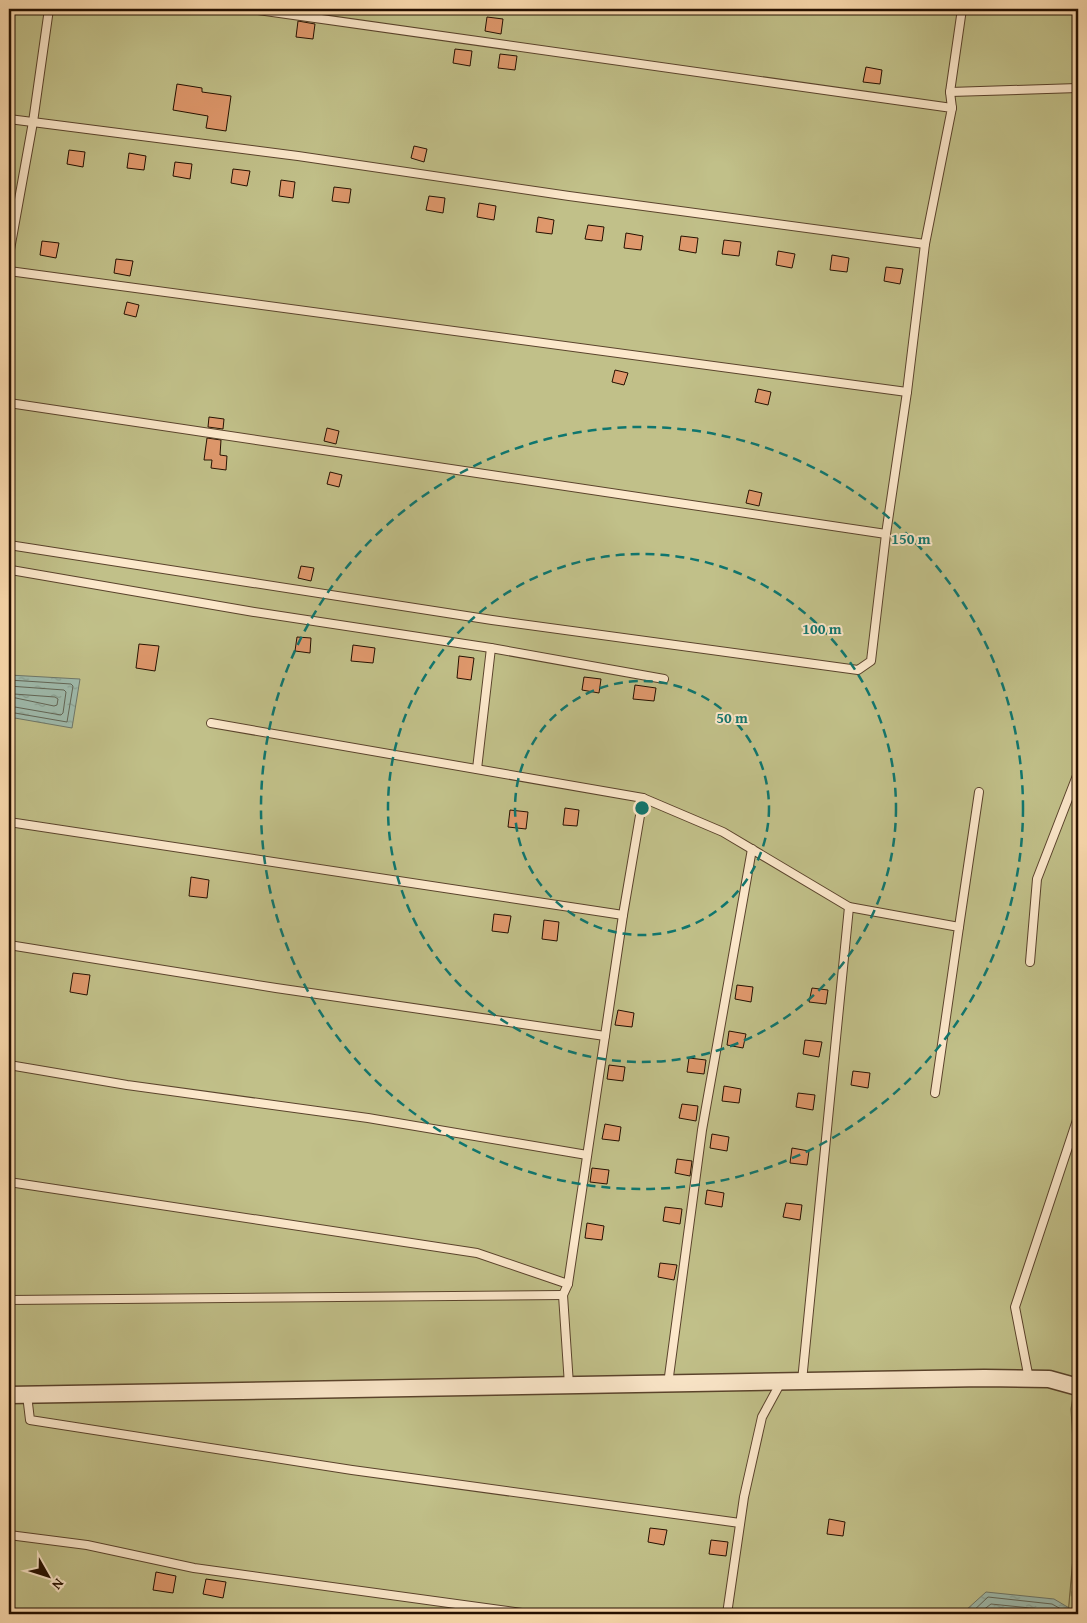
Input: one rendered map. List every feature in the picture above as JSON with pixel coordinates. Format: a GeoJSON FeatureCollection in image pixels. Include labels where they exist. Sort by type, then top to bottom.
{"type":"FeatureCollection","features":[{"type":"Feature","properties":{"kind":"street"},"geometry":{"type":"LineString","coordinates":[[9,1395],[984,1378],[1049,1379],[1078,1387]]}},
{"type":"Feature","properties":{"kind":"lane"},"geometry":{"type":"LineString","coordinates":[[9,255],[33,122],[48,9]]}},
{"type":"Feature","properties":{"kind":"lane"},"geometry":{"type":"LineString","coordinates":[[251,9],[952,108]]}},
{"type":"Feature","properties":{"kind":"lane"},"geometry":{"type":"LineString","coordinates":[[9,545],[492,620],[858,670],[871,661],[925,244],[952,108],[950,92],[962,9]]}},
{"type":"Feature","properties":{"kind":"lane"},"geometry":{"type":"LineString","coordinates":[[950,92],[1078,88]]}},
{"type":"Feature","properties":{"kind":"lane"},"geometry":{"type":"LineString","coordinates":[[9,119],[298,156],[569,196],[925,244]]}},
{"type":"Feature","properties":{"kind":"lane"},"geometry":{"type":"LineString","coordinates":[[9,270],[907,392]]}},
{"type":"Feature","properties":{"kind":"lane"},"geometry":{"type":"LineString","coordinates":[[9,403],[886,534]]}},
{"type":"Feature","properties":{"kind":"lane"},"geometry":{"type":"LineString","coordinates":[[11,570],[254,612],[491,648],[664,679]]}},
{"type":"Feature","properties":{"kind":"lane"},"geometry":{"type":"LineString","coordinates":[[477,769],[491,648]]}},
{"type":"Feature","properties":{"kind":"lane"},"geometry":{"type":"LineString","coordinates":[[211,723],[643,798],[723,832],[849,907],[959,927]]}},
{"type":"Feature","properties":{"kind":"lane"},"geometry":{"type":"LineString","coordinates":[[1030,962],[1037,879],[1078,773]]}},
{"type":"Feature","properties":{"kind":"lane"},"geometry":{"type":"LineString","coordinates":[[935,1093],[979,792]]}},
{"type":"Feature","properties":{"kind":"lane"},"geometry":{"type":"LineString","coordinates":[[569,1385],[563,1295],[568,1284],[623,915],[643,798]]}},
{"type":"Feature","properties":{"kind":"lane"},"geometry":{"type":"LineString","coordinates":[[9,822],[623,915]]}},
{"type":"Feature","properties":{"kind":"lane"},"geometry":{"type":"LineString","coordinates":[[668,1384],[702,1130],[752,849]]}},
{"type":"Feature","properties":{"kind":"lane"},"geometry":{"type":"LineString","coordinates":[[802,1381],[849,907]]}},
{"type":"Feature","properties":{"kind":"lane"},"geometry":{"type":"LineString","coordinates":[[9,945],[285,989],[605,1036]]}},
{"type":"Feature","properties":{"kind":"lane"},"geometry":{"type":"LineString","coordinates":[[9,1065],[127,1085],[368,1118],[587,1155]]}},
{"type":"Feature","properties":{"kind":"lane"},"geometry":{"type":"LineString","coordinates":[[1029,1378],[1015,1307],[1078,1117]]}},
{"type":"Feature","properties":{"kind":"lane"},"geometry":{"type":"LineString","coordinates":[[9,1182],[477,1253],[568,1284]]}},
{"type":"Feature","properties":{"kind":"lane"},"geometry":{"type":"LineString","coordinates":[[9,1300],[563,1295]]}},
{"type":"Feature","properties":{"kind":"lane"},"geometry":{"type":"LineString","coordinates":[[727,1614],[744,1497],[762,1417],[781,1382]]}},
{"type":"Feature","properties":{"kind":"lane"},"geometry":{"type":"LineString","coordinates":[[27,1395],[30,1420],[352,1470],[740,1523]]}},
{"type":"Feature","properties":{"kind":"lane"},"geometry":{"type":"LineString","coordinates":[[9,1536],[87,1545],[194,1568],[529,1614]]}},
{"type":"Feature","properties":{"kind":"green space"},"geometry":{"type":"Polygon","coordinates":[[[9,9],[1078,9],[1078,1363],[1071,1409],[1077,1512],[1068,1614],[9,1614],[9,9]]]}},
{"type":"Feature","properties":{"kind":"green space"},"geometry":{"type":"Polygon","coordinates":[[[1078,1363],[1078,1614],[1068,1614],[1077,1512],[1071,1409],[1078,1363]]]}},
{"type":"Feature","properties":{"kind":"water"},"geometry":{"type":"Polygon","coordinates":[[[9,675],[80,679],[72,728],[9,717],[9,675]]]}},
{"type":"Feature","properties":{"kind":"water"},"geometry":{"type":"Polygon","coordinates":[[[986,1592],[1054,1599],[1076,1612],[1075,1614],[965,1614],[965,1611],[986,1592]]]}},
{"type":"Feature","properties":{"kind":"building"},"geometry":{"type":"Polygon","coordinates":[[[487,17],[503,19],[501,34],[485,31],[487,17]]]}},
{"type":"Feature","properties":{"kind":"building"},"geometry":{"type":"Polygon","coordinates":[[[298,21],[315,24],[313,39],[296,37],[298,21]]]}},
{"type":"Feature","properties":{"kind":"building"},"geometry":{"type":"Polygon","coordinates":[[[455,49],[472,51],[470,66],[453,63],[455,49]]]}},
{"type":"Feature","properties":{"kind":"building"},"geometry":{"type":"Polygon","coordinates":[[[500,54],[517,56],[515,70],[498,68],[500,54]]]}},
{"type":"Feature","properties":{"kind":"building"},"geometry":{"type":"Polygon","coordinates":[[[866,67],[882,70],[880,84],[863,82],[866,67]]]}},
{"type":"Feature","properties":{"kind":"building"},"geometry":{"type":"Polygon","coordinates":[[[177,84],[202,88],[202,92],[231,96],[226,131],[206,128],[208,116],[173,110],[177,84]]]}},
{"type":"Feature","properties":{"kind":"building"},"geometry":{"type":"Polygon","coordinates":[[[414,146],[427,149],[424,162],[411,158],[414,146]]]}},
{"type":"Feature","properties":{"kind":"building"},"geometry":{"type":"Polygon","coordinates":[[[69,150],[85,152],[83,167],[67,164],[69,150]]]}},
{"type":"Feature","properties":{"kind":"building"},"geometry":{"type":"Polygon","coordinates":[[[129,153],[146,156],[144,170],[127,168],[129,153]]]}},
{"type":"Feature","properties":{"kind":"building"},"geometry":{"type":"Polygon","coordinates":[[[175,162],[192,164],[190,179],[173,176],[175,162]]]}},
{"type":"Feature","properties":{"kind":"building"},"geometry":{"type":"Polygon","coordinates":[[[233,169],[250,171],[247,186],[231,183],[233,169]]]}},
{"type":"Feature","properties":{"kind":"building"},"geometry":{"type":"Polygon","coordinates":[[[281,180],[295,182],[293,198],[279,196],[281,180]]]}},
{"type":"Feature","properties":{"kind":"building"},"geometry":{"type":"Polygon","coordinates":[[[334,187],[351,189],[349,203],[332,201],[334,187]]]}},
{"type":"Feature","properties":{"kind":"building"},"geometry":{"type":"Polygon","coordinates":[[[429,196],[445,198],[443,213],[426,210],[429,196]]]}},
{"type":"Feature","properties":{"kind":"building"},"geometry":{"type":"Polygon","coordinates":[[[479,203],[496,206],[494,220],[477,217],[479,203]]]}},
{"type":"Feature","properties":{"kind":"building"},"geometry":{"type":"Polygon","coordinates":[[[538,217],[554,220],[552,234],[536,232],[538,217]]]}},
{"type":"Feature","properties":{"kind":"building"},"geometry":{"type":"Polygon","coordinates":[[[588,225],[604,227],[602,241],[585,239],[588,225]]]}},
{"type":"Feature","properties":{"kind":"building"},"geometry":{"type":"Polygon","coordinates":[[[626,233],[643,236],[641,250],[624,248],[626,233]]]}},
{"type":"Feature","properties":{"kind":"building"},"geometry":{"type":"Polygon","coordinates":[[[681,236],[698,238],[696,253],[679,250],[681,236]]]}},
{"type":"Feature","properties":{"kind":"building"},"geometry":{"type":"Polygon","coordinates":[[[724,240],[741,242],[739,256],[722,254],[724,240]]]}},
{"type":"Feature","properties":{"kind":"building"},"geometry":{"type":"Polygon","coordinates":[[[42,241],[59,243],[56,258],[40,255],[42,241]]]}},
{"type":"Feature","properties":{"kind":"building"},"geometry":{"type":"Polygon","coordinates":[[[778,251],[795,254],[792,268],[776,265],[778,251]]]}},
{"type":"Feature","properties":{"kind":"building"},"geometry":{"type":"Polygon","coordinates":[[[832,255],[849,258],[847,272],[830,270],[832,255]]]}},
{"type":"Feature","properties":{"kind":"building"},"geometry":{"type":"Polygon","coordinates":[[[116,259],[133,261],[130,276],[114,273],[116,259]]]}},
{"type":"Feature","properties":{"kind":"building"},"geometry":{"type":"Polygon","coordinates":[[[886,267],[903,269],[900,284],[884,281],[886,267]]]}},
{"type":"Feature","properties":{"kind":"building"},"geometry":{"type":"Polygon","coordinates":[[[127,302],[139,305],[136,317],[124,314],[127,302]]]}},
{"type":"Feature","properties":{"kind":"building"},"geometry":{"type":"Polygon","coordinates":[[[615,370],[628,373],[624,385],[612,382],[615,370]]]}},
{"type":"Feature","properties":{"kind":"building"},"geometry":{"type":"Polygon","coordinates":[[[758,389],[771,392],[768,405],[755,402],[758,389]]]}},
{"type":"Feature","properties":{"kind":"building"},"geometry":{"type":"Polygon","coordinates":[[[209,417],[224,419],[223,429],[208,427],[209,417]]]}},
{"type":"Feature","properties":{"kind":"building"},"geometry":{"type":"Polygon","coordinates":[[[327,428],[339,431],[336,444],[324,441],[327,428]]]}},
{"type":"Feature","properties":{"kind":"building"},"geometry":{"type":"Polygon","coordinates":[[[207,438],[221,440],[220,455],[227,456],[226,470],[211,468],[212,460],[204,460],[207,438]]]}},
{"type":"Feature","properties":{"kind":"building"},"geometry":{"type":"Polygon","coordinates":[[[330,472],[342,475],[339,487],[327,484],[330,472]]]}},
{"type":"Feature","properties":{"kind":"building"},"geometry":{"type":"Polygon","coordinates":[[[749,490],[762,493],[759,506],[746,503],[749,490]]]}},
{"type":"Feature","properties":{"kind":"building"},"geometry":{"type":"Polygon","coordinates":[[[301,566],[314,568],[311,581],[298,578],[301,566]]]}},
{"type":"Feature","properties":{"kind":"building"},"geometry":{"type":"Polygon","coordinates":[[[297,637],[311,638],[310,653],[295,651],[297,637]]]}},
{"type":"Feature","properties":{"kind":"building"},"geometry":{"type":"Polygon","coordinates":[[[139,644],[159,646],[155,671],[136,668],[139,644]]]}},
{"type":"Feature","properties":{"kind":"building"},"geometry":{"type":"Polygon","coordinates":[[[353,645],[375,648],[373,663],[351,661],[353,645]]]}},
{"type":"Feature","properties":{"kind":"building"},"geometry":{"type":"Polygon","coordinates":[[[459,656],[474,658],[471,680],[457,678],[459,656]]]}},
{"type":"Feature","properties":{"kind":"building"},"geometry":{"type":"Polygon","coordinates":[[[584,677],[601,679],[599,693],[582,690],[584,677]]]}},
{"type":"Feature","properties":{"kind":"building"},"geometry":{"type":"Polygon","coordinates":[[[635,685],[656,688],[654,701],[633,699],[635,685]]]}},
{"type":"Feature","properties":{"kind":"building"},"geometry":{"type":"Polygon","coordinates":[[[565,808],[579,810],[577,826],[563,825],[565,808]]]}},
{"type":"Feature","properties":{"kind":"building"},"geometry":{"type":"Polygon","coordinates":[[[510,810],[528,812],[526,829],[508,827],[510,810]]]}},
{"type":"Feature","properties":{"kind":"building"},"geometry":{"type":"Polygon","coordinates":[[[191,877],[209,880],[207,898],[189,896],[191,877]]]}},
{"type":"Feature","properties":{"kind":"building"},"geometry":{"type":"Polygon","coordinates":[[[494,914],[511,916],[508,933],[492,931],[494,914]]]}},
{"type":"Feature","properties":{"kind":"building"},"geometry":{"type":"Polygon","coordinates":[[[544,920],[559,922],[557,941],[542,939],[544,920]]]}},
{"type":"Feature","properties":{"kind":"building"},"geometry":{"type":"Polygon","coordinates":[[[73,973],[90,975],[87,995],[70,992],[73,973]]]}},
{"type":"Feature","properties":{"kind":"building"},"geometry":{"type":"Polygon","coordinates":[[[737,985],[753,987],[751,1002],[735,999],[737,985]]]}},
{"type":"Feature","properties":{"kind":"building"},"geometry":{"type":"Polygon","coordinates":[[[812,988],[828,990],[826,1004],[809,1002],[812,988]]]}},
{"type":"Feature","properties":{"kind":"building"},"geometry":{"type":"Polygon","coordinates":[[[618,1010],[634,1013],[632,1027],[615,1025],[618,1010]]]}},
{"type":"Feature","properties":{"kind":"building"},"geometry":{"type":"Polygon","coordinates":[[[729,1031],[746,1034],[743,1048],[727,1045],[729,1031]]]}},
{"type":"Feature","properties":{"kind":"building"},"geometry":{"type":"Polygon","coordinates":[[[805,1040],[822,1042],[819,1057],[803,1054],[805,1040]]]}},
{"type":"Feature","properties":{"kind":"building"},"geometry":{"type":"Polygon","coordinates":[[[689,1058],[706,1060],[704,1074],[687,1072],[689,1058]]]}},
{"type":"Feature","properties":{"kind":"building"},"geometry":{"type":"Polygon","coordinates":[[[609,1065],[625,1067],[623,1081],[607,1079],[609,1065]]]}},
{"type":"Feature","properties":{"kind":"building"},"geometry":{"type":"Polygon","coordinates":[[[853,1071],[870,1073],[868,1088],[851,1085],[853,1071]]]}},
{"type":"Feature","properties":{"kind":"building"},"geometry":{"type":"Polygon","coordinates":[[[724,1086],[741,1089],[739,1103],[722,1101],[724,1086]]]}},
{"type":"Feature","properties":{"kind":"building"},"geometry":{"type":"Polygon","coordinates":[[[798,1093],[815,1095],[813,1110],[796,1107],[798,1093]]]}},
{"type":"Feature","properties":{"kind":"building"},"geometry":{"type":"Polygon","coordinates":[[[682,1104],[698,1106],[696,1121],[679,1118],[682,1104]]]}},
{"type":"Feature","properties":{"kind":"building"},"geometry":{"type":"Polygon","coordinates":[[[605,1124],[621,1127],[619,1141],[602,1139],[605,1124]]]}},
{"type":"Feature","properties":{"kind":"building"},"geometry":{"type":"Polygon","coordinates":[[[712,1134],[729,1137],[727,1151],[710,1148],[712,1134]]]}},
{"type":"Feature","properties":{"kind":"building"},"geometry":{"type":"Polygon","coordinates":[[[792,1148],[809,1151],[807,1165],[790,1163],[792,1148]]]}},
{"type":"Feature","properties":{"kind":"building"},"geometry":{"type":"Polygon","coordinates":[[[677,1159],[692,1161],[690,1176],[675,1173],[677,1159]]]}},
{"type":"Feature","properties":{"kind":"building"},"geometry":{"type":"Polygon","coordinates":[[[592,1168],[609,1170],[607,1184],[590,1182],[592,1168]]]}},
{"type":"Feature","properties":{"kind":"building"},"geometry":{"type":"Polygon","coordinates":[[[707,1190],[724,1193],[722,1207],[705,1204],[707,1190]]]}},
{"type":"Feature","properties":{"kind":"building"},"geometry":{"type":"Polygon","coordinates":[[[786,1203],[802,1205],[800,1220],[783,1217],[786,1203]]]}},
{"type":"Feature","properties":{"kind":"building"},"geometry":{"type":"Polygon","coordinates":[[[665,1207],[682,1209],[680,1224],[663,1221],[665,1207]]]}},
{"type":"Feature","properties":{"kind":"building"},"geometry":{"type":"Polygon","coordinates":[[[587,1223],[604,1226],[602,1240],[585,1238],[587,1223]]]}},
{"type":"Feature","properties":{"kind":"building"},"geometry":{"type":"Polygon","coordinates":[[[660,1263],[677,1265],[674,1280],[658,1277],[660,1263]]]}},
{"type":"Feature","properties":{"kind":"building"},"geometry":{"type":"Polygon","coordinates":[[[829,1519],[845,1522],[843,1536],[827,1534],[829,1519]]]}},
{"type":"Feature","properties":{"kind":"building"},"geometry":{"type":"Polygon","coordinates":[[[650,1528],[667,1530],[664,1545],[648,1542],[650,1528]]]}},
{"type":"Feature","properties":{"kind":"building"},"geometry":{"type":"Polygon","coordinates":[[[711,1540],[728,1542],[726,1556],[709,1554],[711,1540]]]}},
{"type":"Feature","properties":{"kind":"building"},"geometry":{"type":"Polygon","coordinates":[[[156,1572],[176,1576],[173,1593],[153,1590],[156,1572]]]}},
{"type":"Feature","properties":{"kind":"building"},"geometry":{"type":"Polygon","coordinates":[[[206,1579],[226,1582],[223,1598],[203,1594],[206,1579]]]}}]}
